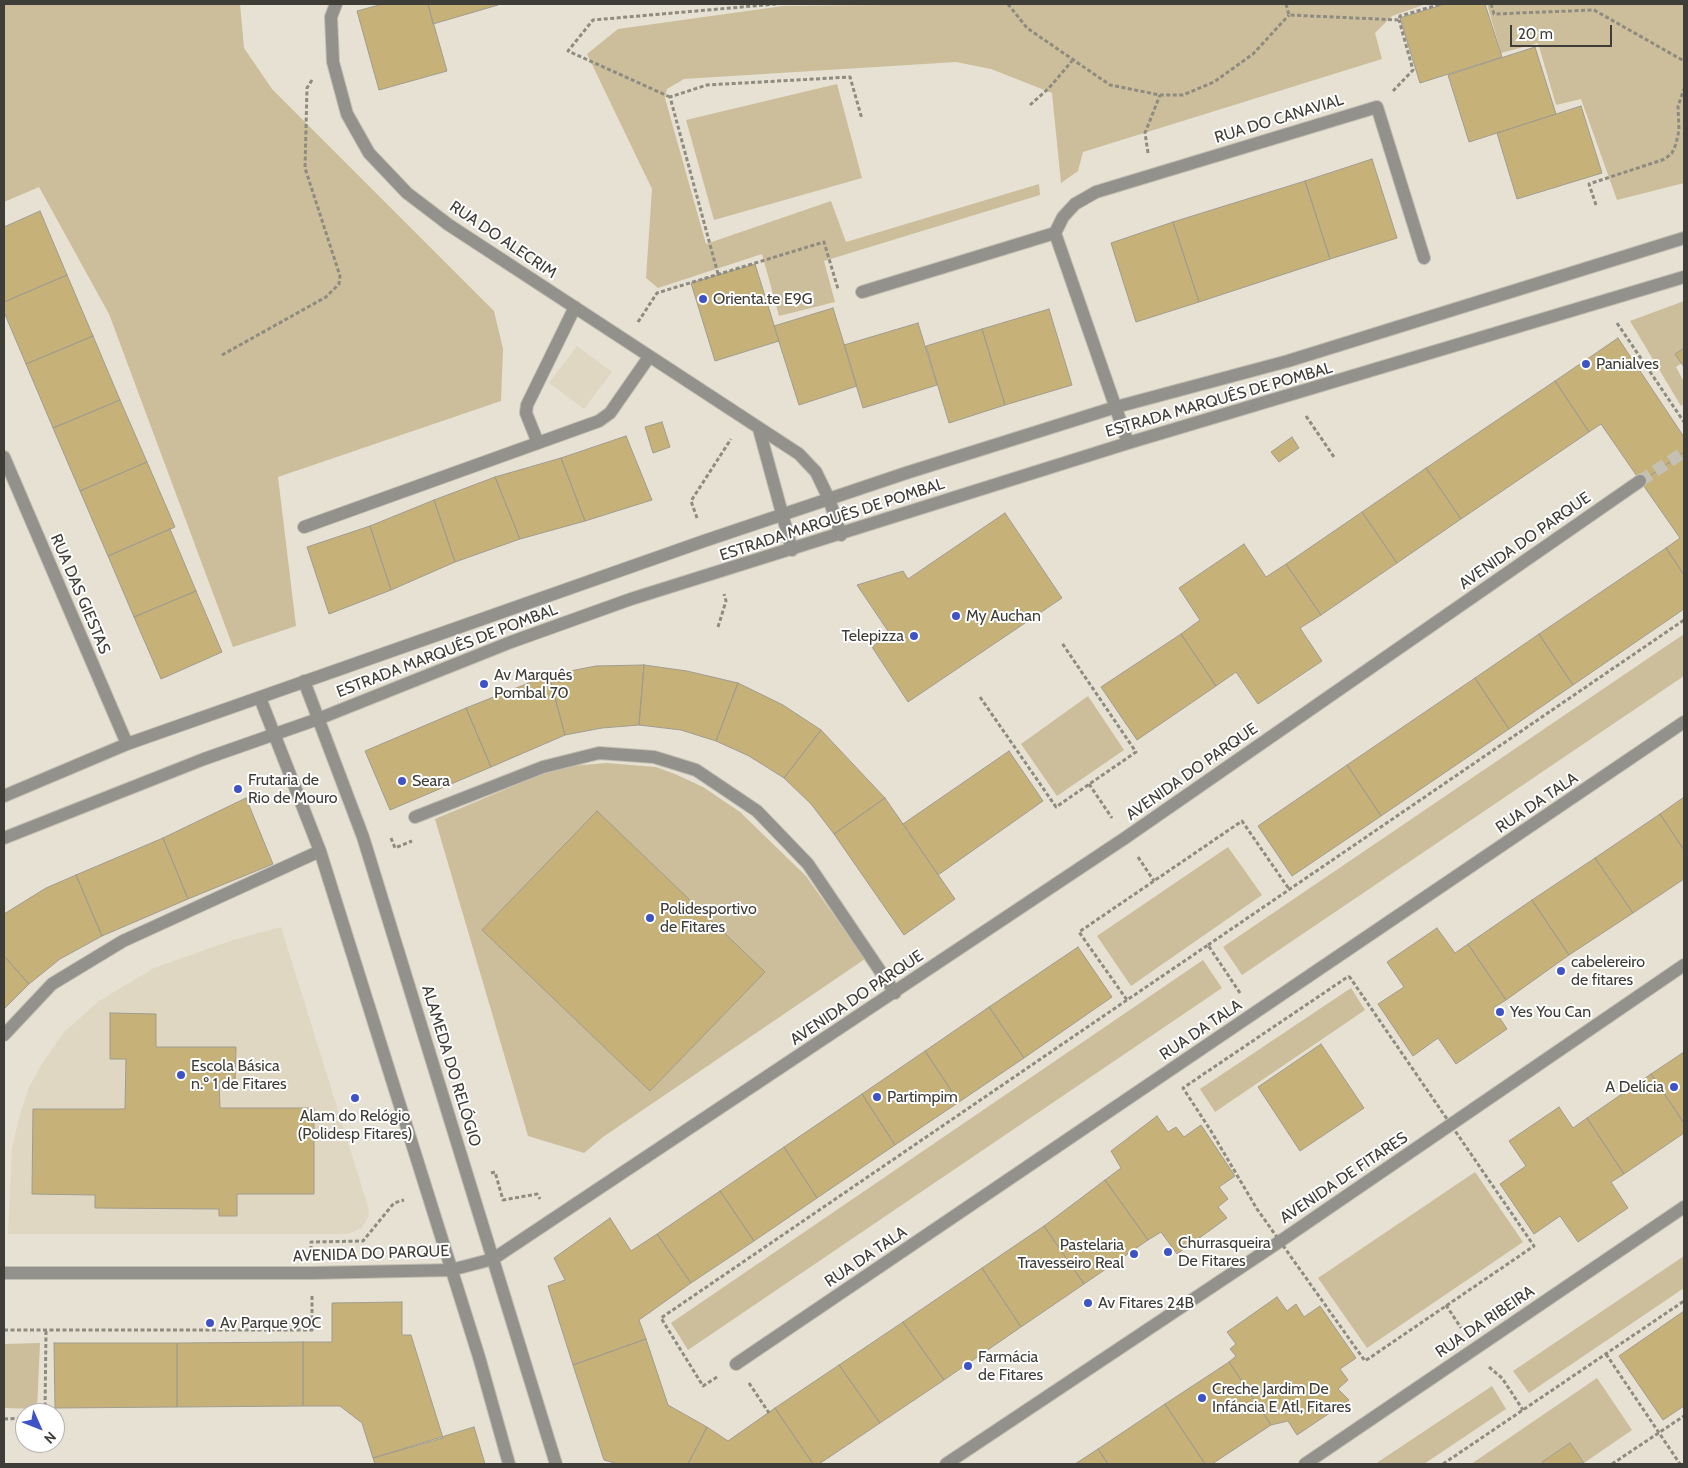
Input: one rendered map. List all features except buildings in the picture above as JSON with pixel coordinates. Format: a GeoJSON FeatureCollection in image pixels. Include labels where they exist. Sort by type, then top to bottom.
{"type":"FeatureCollection","features":[{"type":"Feature","properties":{"kind":"street","name":"RUA DO ALECRIM"},"geometry":{"type":"LineString","coordinates":[[336,4],[331,17],[334,62],[347,114],[369,153],[407,193],[449,225],[799,454],[816,472],[829,499],[841,535]]}},
{"type":"Feature","properties":{"kind":"street","name":"RUA DO CANAVIAL"},"geometry":{"type":"LineString","coordinates":[[1055,233],[1063,217],[1075,204],[1096,192],[1377,107]]}},
{"type":"Feature","properties":{"kind":"street"},"geometry":{"type":"LineString","coordinates":[[1377,107],[1424,258]]}},
{"type":"Feature","properties":{"kind":"street"},"geometry":{"type":"LineString","coordinates":[[862,292],[1055,233],[1128,443]]}},
{"type":"Feature","properties":{"kind":"street","name":"ESTRADA MARQUÊS DE POMBAL"},"geometry":{"type":"LineString","coordinates":[[4,796],[127,744],[781,514],[1116,407],[1288,361],[1684,238]]}},
{"type":"Feature","properties":{"kind":"street","name":"ESTRADA MARQUÊS DE POMBAL"},"geometry":{"type":"LineString","coordinates":[[4,838],[204,759],[318,719],[511,642],[631,600],[1128,443],[1684,277]]}},
{"type":"Feature","properties":{"kind":"street"},"geometry":{"type":"LineString","coordinates":[[538,444],[526,414],[527,406],[575,307]]}},
{"type":"Feature","properties":{"kind":"street"},"geometry":{"type":"LineString","coordinates":[[304,527],[599,421],[610,413],[649,357]]}},
{"type":"Feature","properties":{"kind":"street"},"geometry":{"type":"LineString","coordinates":[[759,429],[792,550]]}},
{"type":"Feature","properties":{"kind":"street","name":"RUA DAS GIESTAS"},"geometry":{"type":"LineString","coordinates":[[4,457],[127,744]]}},
{"type":"Feature","properties":{"kind":"street","name":"AVENIDA DO PARQUE"},"geometry":{"type":"LineString","coordinates":[[4,1273],[312,1273],[451,1270],[493,1259],[1125,838],[1640,482]]}},
{"type":"Feature","properties":{"kind":"street","name":"ALAMEDA DO RELÓGIO"},"geometry":{"type":"LineString","coordinates":[[304,681],[363,836],[556,1464]]}},
{"type":"Feature","properties":{"kind":"street"},"geometry":{"type":"LineString","coordinates":[[260,698],[320,851],[451,1270],[509,1464]]}},
{"type":"Feature","properties":{"kind":"street","name":"RUA DA TALA"},"geometry":{"type":"LineString","coordinates":[[736,1364],[1684,722]]}},
{"type":"Feature","properties":{"kind":"street"},"geometry":{"type":"LineString","coordinates":[[416,817],[543,767],[599,753],[654,757],[696,770],[757,811],[808,864],[895,992]]}},
{"type":"Feature","properties":{"kind":"street"},"geometry":{"type":"LineString","coordinates":[[4,843],[18,833]]}},
{"type":"Feature","properties":{"kind":"street"},"geometry":{"type":"LineString","coordinates":[[4,1034],[52,984],[123,941],[320,851]]}},
{"type":"Feature","properties":{"kind":"street","name":"AVENIDA DE FITARES"},"geometry":{"type":"LineString","coordinates":[[946,1464],[1279,1242],[1684,965]]}},
{"type":"Feature","properties":{"kind":"street","name":"RUA DA RIBEIRA"},"geometry":{"type":"LineString","coordinates":[[1305,1464],[1684,1207]]}},
{"type":"Feature","properties":{"kind":"path"},"geometry":{"type":"LineString","coordinates":[[776,4],[593,20],[568,51],[670,97],[707,84],[850,77],[862,119]]}},
{"type":"Feature","properties":{"kind":"path"},"geometry":{"type":"LineString","coordinates":[[1008,4],[1027,28],[1110,86],[1160,95],[1183,94],[1214,82],[1253,54],[1289,14]]}},
{"type":"Feature","properties":{"kind":"path"},"geometry":{"type":"LineString","coordinates":[[1286,4],[1289,14]]}},
{"type":"Feature","properties":{"kind":"path"},"geometry":{"type":"LineString","coordinates":[[1377,107],[1414,70],[1399,20],[1400,16],[1441,4]]}},
{"type":"Feature","properties":{"kind":"path"},"geometry":{"type":"LineString","coordinates":[[1491,4],[1494,14],[1582,8],[1594,10],[1684,61]]}},
{"type":"Feature","properties":{"kind":"path"},"geometry":{"type":"LineString","coordinates":[[1289,14],[1399,20]]}},
{"type":"Feature","properties":{"kind":"path"},"geometry":{"type":"LineString","coordinates":[[1030,105],[1049,88],[1072,61]]}},
{"type":"Feature","properties":{"kind":"path"},"geometry":{"type":"LineString","coordinates":[[222,355],[326,297],[339,284],[340,276],[305,168],[307,88],[312,79],[334,62]]}},
{"type":"Feature","properties":{"kind":"path"},"geometry":{"type":"LineString","coordinates":[[1596,205],[1589,184],[1665,159],[1672,152],[1679,130],[1678,106],[1684,89]]}},
{"type":"Feature","properties":{"kind":"path"},"geometry":{"type":"LineString","coordinates":[[1151,176],[1145,133],[1160,95]]}},
{"type":"Feature","properties":{"kind":"path"},"geometry":{"type":"LineString","coordinates":[[670,97],[718,274]]}},
{"type":"Feature","properties":{"kind":"path"},"geometry":{"type":"LineString","coordinates":[[626,341],[657,293],[824,242],[840,299],[862,292]]}},
{"type":"Feature","properties":{"kind":"path"},"geometry":{"type":"LineString","coordinates":[[1615,321],[1684,422]]}},
{"type":"Feature","properties":{"kind":"path"},"geometry":{"type":"LineString","coordinates":[[703,1386],[661,1318],[1684,620]]}},
{"type":"Feature","properties":{"kind":"path"},"geometry":{"type":"LineString","coordinates":[[980,697],[1056,807],[1136,752],[1062,643]]}},
{"type":"Feature","properties":{"kind":"path"},"geometry":{"type":"LineString","coordinates":[[1127,1000],[1079,932],[1242,821],[1289,889]]}},
{"type":"Feature","properties":{"kind":"path"},"geometry":{"type":"LineString","coordinates":[[363,836],[388,828],[395,848],[416,840]]}},
{"type":"Feature","properties":{"kind":"path"},"geometry":{"type":"LineString","coordinates":[[1208,945],[1232,982]]}},
{"type":"Feature","properties":{"kind":"path"},"geometry":{"type":"LineString","coordinates":[[1349,976],[1377,1018]]}},
{"type":"Feature","properties":{"kind":"path"},"geometry":{"type":"LineString","coordinates":[[1183,1088],[1211,1131]]}},
{"type":"Feature","properties":{"kind":"path"},"geometry":{"type":"LineString","coordinates":[[1351,1340],[1365,1361],[1534,1246],[1519,1223]]}},
{"type":"Feature","properties":{"kind":"path"},"geometry":{"type":"LineString","coordinates":[[1443,1464],[1684,1301]]}},
{"type":"Feature","properties":{"kind":"path"},"geometry":{"type":"LineString","coordinates":[[4,1330],[46,1331],[45,1403]]}},
{"type":"Feature","properties":{"kind":"path"},"geometry":{"type":"LineString","coordinates":[[1606,1354],[1680,1464]]}},
{"type":"Feature","properties":{"kind":"path"},"geometry":{"type":"LineString","coordinates":[[1502,1378],[1523,1410]]}},
{"type":"Feature","properties":{"kind":"path"},"geometry":{"type":"LineString","coordinates":[[1612,1464],[1684,1416]]}},
{"type":"Feature","properties":{"kind":"shaded area"},"geometry":{"type":"Polygon","coordinates":[[[4,4],[240,4],[244,48],[272,89],[494,311],[503,349],[501,401],[278,477],[296,626],[233,647],[109,314],[39,187],[4,202],[4,4]]]}},
{"type":"Feature","properties":{"kind":"shaded area"},"geometry":{"type":"Polygon","coordinates":[[[1426,4],[1392,16],[1375,33],[1382,59],[1083,152],[1078,171],[1061,183],[1052,93],[991,69],[956,62],[684,79],[667,89],[665,98],[706,244],[831,201],[846,242],[1039,184],[1040,195],[824,261],[835,302],[779,316],[762,254],[658,288],[646,278],[652,189],[587,54],[618,29],[783,6],[1426,4]]]}},
{"type":"Feature","properties":{"kind":"shaded area"},"geometry":{"type":"Polygon","coordinates":[[[1487,4],[1684,4],[1684,183],[1617,200],[1581,99],[1556,105],[1538,43],[1501,53],[1487,4]]]}},
{"type":"Feature","properties":{"kind":"shaded area"},"geometry":{"type":"Polygon","coordinates":[[[837,84],[862,178],[714,220],[686,120],[837,84]]]}},
{"type":"Feature","properties":{"kind":"shaded area"},"geometry":{"type":"Polygon","coordinates":[[[1684,301],[1684,348],[1676,354],[1682,363],[1676,367],[1684,382],[1684,404],[1681,406],[1630,321],[1684,301]]]}},
{"type":"Feature","properties":{"kind":"shaded area"},"geometry":{"type":"Polygon","coordinates":[[[577,346],[612,372],[584,409],[549,383],[577,346]]]}},
{"type":"Feature","properties":{"kind":"shaded area"},"geometry":{"type":"Polygon","coordinates":[[[1684,634],[1684,676],[1242,975],[1223,947],[1684,634]]]}},
{"type":"Feature","properties":{"kind":"shaded area"},"geometry":{"type":"Polygon","coordinates":[[[1088,696],[1124,750],[1057,796],[1021,744],[1088,696]]]}},
{"type":"Feature","properties":{"kind":"shaded area","name":"Polidesportivo de Fitares"},"geometry":{"type":"Polygon","coordinates":[[[606,763],[656,767],[703,787],[740,812],[806,876],[865,959],[603,1137],[584,1153],[528,1136],[435,819],[537,776],[571,766],[606,763]]]}},
{"type":"Feature","properties":{"kind":"shaded area"},"geometry":{"type":"Polygon","coordinates":[[[1228,847],[1262,895],[1131,986],[1097,936],[1228,847]]]}},
{"type":"Feature","properties":{"kind":"shaded area","name":"Escola Básica n.º 1 de Fitares"},"geometry":{"type":"Polygon","coordinates":[[[281,927],[369,1210],[368,1217],[362,1228],[348,1234],[8,1234],[12,1148],[19,1118],[29,1087],[64,1032],[99,1001],[154,968],[233,940],[281,927]]]}},
{"type":"Feature","properties":{"kind":"shaded area"},"geometry":{"type":"Polygon","coordinates":[[[1203,960],[1222,988],[688,1350],[671,1323],[1203,960]]]}},
{"type":"Feature","properties":{"kind":"shaded area"},"geometry":{"type":"Polygon","coordinates":[[[1351,988],[1365,1010],[1215,1112],[1200,1089],[1351,988]]]}},
{"type":"Feature","properties":{"kind":"shaded area"},"geometry":{"type":"Polygon","coordinates":[[[1475,1172],[1523,1242],[1367,1348],[1318,1278],[1475,1172]]]}},
{"type":"Feature","properties":{"kind":"shaded area"},"geometry":{"type":"Polygon","coordinates":[[[1684,1256],[1684,1288],[1529,1393],[1513,1371],[1684,1256]]]}},
{"type":"Feature","properties":{"kind":"shaded area"},"geometry":{"type":"Polygon","coordinates":[[[40,1343],[37,1403],[15,1403],[15,1408],[4,1408],[4,1344],[40,1343]]]}},
{"type":"Feature","properties":{"kind":"shaded area"},"geometry":{"type":"Polygon","coordinates":[[[1597,1378],[1632,1430],[1584,1463],[1570,1443],[1542,1462],[1543,1464],[1471,1464],[1597,1378]]]}},
{"type":"Feature","properties":{"kind":"shaded area"},"geometry":{"type":"Polygon","coordinates":[[[1492,1386],[1506,1409],[1424,1464],[1375,1464],[1492,1386]]]}},
{"type":"Feature","properties":{"kind":"tunnel"},"geometry":{"type":"LineString","coordinates":[[1640,481],[1684,452]]}},
{"type":"Feature","properties":{"kind":"place","name":"Orienta.te E9G"},"geometry":{"type":"Point","coordinates":[703,299]}},
{"type":"Feature","properties":{"kind":"place","name":"Panialves"},"geometry":{"type":"Point","coordinates":[1586,364]}},
{"type":"Feature","properties":{"kind":"place","name":"My Auchan"},"geometry":{"type":"Point","coordinates":[956,616]}},
{"type":"Feature","properties":{"kind":"place","name":"Telepizza"},"geometry":{"type":"Point","coordinates":[914,636]}},
{"type":"Feature","properties":{"kind":"place","name":"Av Marquês Pombal 70"},"geometry":{"type":"Point","coordinates":[484,684]}},
{"type":"Feature","properties":{"kind":"place","name":"Seara"},"geometry":{"type":"Point","coordinates":[402,781]}},
{"type":"Feature","properties":{"kind":"place","name":"Frutaria de Rio de Mouro"},"geometry":{"type":"Point","coordinates":[238,789]}},
{"type":"Feature","properties":{"kind":"place","name":"Polidesportivo de Fitares"},"geometry":{"type":"Point","coordinates":[650,918]}},
{"type":"Feature","properties":{"kind":"place","name":"cabelereiro de fitares"},"geometry":{"type":"Point","coordinates":[1561,971]}},
{"type":"Feature","properties":{"kind":"place","name":"Yes You Can"},"geometry":{"type":"Point","coordinates":[1500,1012]}},
{"type":"Feature","properties":{"kind":"place","name":"Escola Básica n.º 1 de Fitares"},"geometry":{"type":"Point","coordinates":[181,1075]}},
{"type":"Feature","properties":{"kind":"place","name":"A Delícia"},"geometry":{"type":"Point","coordinates":[1674,1087]}},
{"type":"Feature","properties":{"kind":"place","name":"Partimpim"},"geometry":{"type":"Point","coordinates":[877,1097]}},
{"type":"Feature","properties":{"kind":"place","name":"Alam do Relógio (Polidesp Fitares)"},"geometry":{"type":"Point","coordinates":[355,1098]}},
{"type":"Feature","properties":{"kind":"place","name":"Churrasqueira De Fitares"},"geometry":{"type":"Point","coordinates":[1168,1252]}},
{"type":"Feature","properties":{"kind":"place","name":"Pastelaria Travesseiro Real"},"geometry":{"type":"Point","coordinates":[1134,1254]}},
{"type":"Feature","properties":{"kind":"place","name":"Av Fitares 24B"},"geometry":{"type":"Point","coordinates":[1088,1303]}},
{"type":"Feature","properties":{"kind":"place","name":"Av Parque 90C"},"geometry":{"type":"Point","coordinates":[210,1323]}},
{"type":"Feature","properties":{"kind":"place","name":"Farmácia de Fitares"},"geometry":{"type":"Point","coordinates":[968,1366]}},
{"type":"Feature","properties":{"kind":"place","name":"Creche Jardim De Infáncia E Atl, Fitares"},"geometry":{"type":"Point","coordinates":[1202,1398]}}]}
